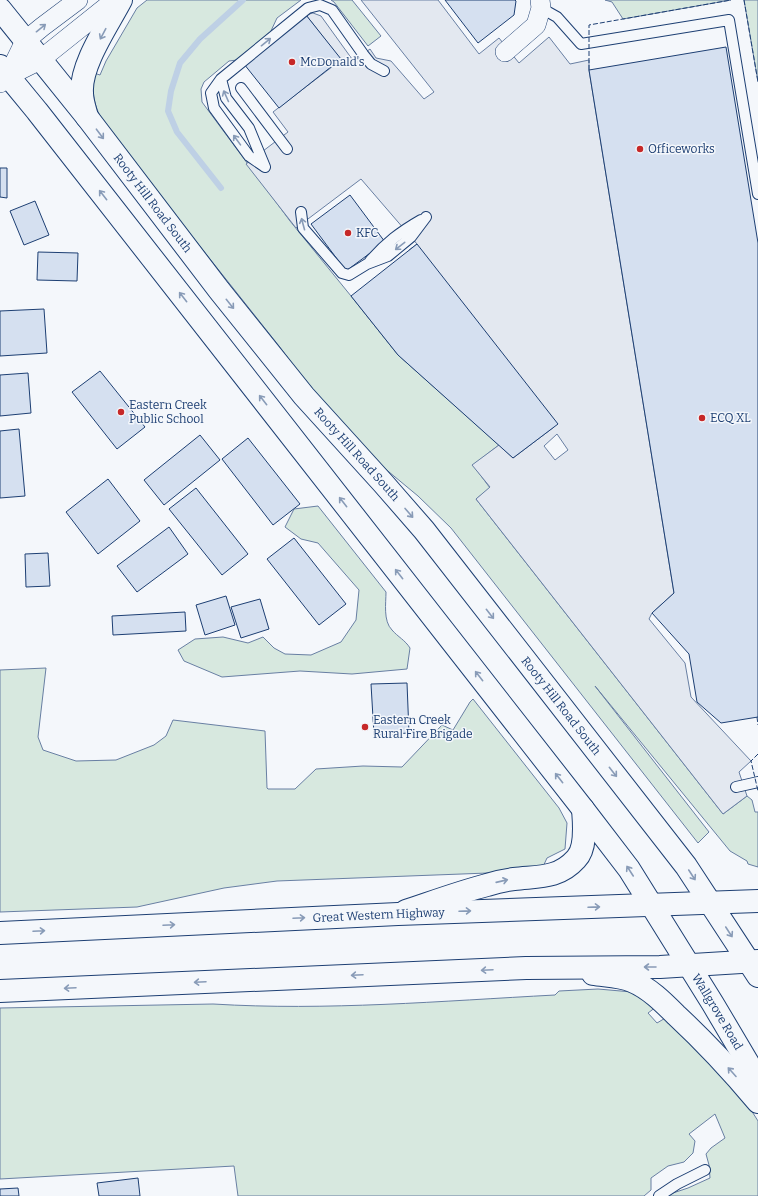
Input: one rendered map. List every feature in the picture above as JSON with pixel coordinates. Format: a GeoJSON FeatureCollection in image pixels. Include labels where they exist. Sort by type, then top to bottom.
{"type":"FeatureCollection","features":[{"type":"Feature","properties":{"kind":"main road"},"geometry":{"type":"LineString","coordinates":[[87,117],[82,92],[85,70],[90,57],[121,0]]}},
{"type":"Feature","properties":{"kind":"main road","name":"Rooty Hill Road South"},"geometry":{"type":"LineString","coordinates":[[0,10],[87,117],[219,290],[304,396],[424,530],[686,866],[710,902]]}},
{"type":"Feature","properties":{"kind":"main road"},"geometry":{"type":"LineString","coordinates":[[3,75],[37,111],[583,809],[629,869],[650,905],[689,965]]}},
{"type":"Feature","properties":{"kind":"main road"},"geometry":{"type":"LineString","coordinates":[[398,914],[487,885],[513,879],[548,876],[560,871],[578,858],[582,849],[584,840],[583,809]]}},
{"type":"Feature","properties":{"kind":"main road","name":"Great Western Highway"},"geometry":{"type":"LineString","coordinates":[[0,933],[398,914],[758,900]]}},
{"type":"Feature","properties":{"kind":"main road"},"geometry":{"type":"LineString","coordinates":[[710,902],[755,966]]}},
{"type":"Feature","properties":{"kind":"main road"},"geometry":{"type":"LineString","coordinates":[[0,991],[526,968],[660,967],[689,965],[755,966]]}},
{"type":"Feature","properties":{"kind":"main road","name":"Wallgrove Road"},"geometry":{"type":"LineString","coordinates":[[689,965],[758,1080]]}},
{"type":"Feature","properties":{"kind":"main road"},"geometry":{"type":"LineString","coordinates":[[526,968],[617,977],[640,985],[668,1007],[690,1028],[718,1056],[758,1102]]}},
{"type":"Feature","properties":{"kind":"street"},"geometry":{"type":"LineString","coordinates":[[3,75],[25,41],[78,0]]}},
{"type":"Feature","properties":{"kind":"street"},"geometry":{"type":"LineString","coordinates":[[3,75],[40,60],[115,0]]}},
{"type":"Feature","properties":{"kind":"street"},"geometry":{"type":"LineString","coordinates":[[505,52],[536,25],[540,4]]}},
{"type":"Feature","properties":{"kind":"lane"},"geometry":{"type":"LineString","coordinates":[[540,4],[557,17],[581,44],[729,20],[758,194]]}},
{"type":"Feature","properties":{"kind":"lane"},"geometry":{"type":"LineString","coordinates":[[221,79],[226,98],[249,128],[264,166],[249,156],[214,108],[211,93],[221,79],[308,8],[320,5],[332,10],[371,64],[384,71]]}},
{"type":"Feature","properties":{"kind":"lane"},"geometry":{"type":"LineString","coordinates":[[241,88],[287,149]]}},
{"type":"Feature","properties":{"kind":"lane"},"geometry":{"type":"LineString","coordinates":[[301,212],[303,228],[342,273],[349,275],[367,264],[388,256],[411,237],[426,217]]}},
{"type":"Feature","properties":{"kind":"lane"},"geometry":{"type":"LineString","coordinates":[[736,787],[758,782]]}},
{"type":"Feature","properties":{"kind":"lane"},"geometry":{"type":"LineString","coordinates":[[659,1196],[677,1184],[705,1170]]}},
{"type":"Feature","properties":{"kind":"shaded area"},"geometry":{"type":"Polygon","coordinates":[[[147,0],[301,0],[277,18],[270,33],[237,60],[229,61],[204,82],[201,89],[202,102],[290,221],[398,355],[499,445],[473,465],[490,488],[476,499],[723,814],[747,796],[752,800],[755,812],[758,812],[758,867],[748,864],[747,861],[730,851],[595,686],[709,832],[698,843],[451,528],[418,496],[377,462],[308,385],[279,346],[110,133],[101,118],[94,98],[94,73],[100,75],[106,61],[137,8],[147,0]]]}},
{"type":"Feature","properties":{"kind":"shaded area"},"geometry":{"type":"Polygon","coordinates":[[[331,0],[352,0],[381,36],[368,46],[331,0]]]}},
{"type":"Feature","properties":{"kind":"shaded area"},"geometry":{"type":"Polygon","coordinates":[[[361,0],[438,0],[479,54],[499,38],[519,63],[549,37],[570,64],[589,60],[589,70],[674,593],[652,613],[649,619],[685,663],[691,697],[751,761],[739,772],[747,796],[723,814],[476,499],[490,487],[472,465],[499,445],[513,458],[554,427],[409,250],[417,244],[361,179],[296,228],[246,164],[288,132],[273,112],[341,60],[306,15],[313,13],[321,16],[352,59],[355,60],[370,49],[376,58],[391,61],[424,99],[434,92],[361,0]],[[557,434],[544,446],[555,460],[568,450],[557,434]]]}},
{"type":"Feature","properties":{"kind":"shaded area"},"geometry":{"type":"Polygon","coordinates":[[[605,0],[731,0],[623,19],[612,2],[605,0]]]}},
{"type":"Feature","properties":{"kind":"shaded area"},"geometry":{"type":"Polygon","coordinates":[[[744,0],[758,0],[758,82],[744,0]]]}},
{"type":"Feature","properties":{"kind":"shaded area"},"geometry":{"type":"Polygon","coordinates":[[[318,506],[386,592],[387,622],[394,632],[410,648],[407,669],[352,674],[300,671],[222,677],[184,661],[178,650],[195,639],[223,637],[248,643],[263,637],[274,648],[285,654],[311,655],[341,642],[356,620],[359,590],[318,543],[301,539],[285,527],[294,509],[318,506]]]}},
{"type":"Feature","properties":{"kind":"shaded area"},"geometry":{"type":"Polygon","coordinates":[[[46,668],[38,737],[43,750],[76,761],[116,760],[154,745],[166,736],[173,720],[265,731],[268,789],[295,789],[316,769],[363,766],[402,767],[442,725],[453,730],[473,699],[559,808],[567,823],[565,849],[547,858],[541,871],[277,881],[224,888],[137,907],[0,912],[0,670],[46,668]]]}},
{"type":"Feature","properties":{"kind":"shaded area"},"geometry":{"type":"Polygon","coordinates":[[[598,989],[632,992],[656,1007],[648,1013],[657,1023],[667,1017],[746,1102],[758,1121],[758,1196],[666,1196],[710,1178],[706,1154],[711,1148],[725,1138],[715,1114],[689,1134],[695,1141],[693,1153],[684,1162],[668,1166],[651,1178],[651,1190],[644,1196],[238,1196],[234,1166],[0,1179],[0,1008],[213,1004],[256,1006],[341,1006],[555,995],[559,991],[598,989]]]}},
{"type":"Feature","properties":{"kind":"building"},"geometry":{"type":"Polygon","coordinates":[[[445,0],[516,1],[514,15],[478,43],[445,0]]]}},
{"type":"Feature","properties":{"kind":"building","name":"McDonald's"},"geometry":{"type":"Polygon","coordinates":[[[306,15],[341,59],[279,108],[244,64],[306,15]]]}},
{"type":"Feature","properties":{"kind":"building","name":"ECQ XL"},"geometry":{"type":"Polygon","coordinates":[[[726,47],[758,243],[758,717],[721,723],[697,702],[689,654],[652,613],[674,593],[589,70],[726,47]]]}},
{"type":"Feature","properties":{"kind":"building"},"geometry":{"type":"Polygon","coordinates":[[[0,168],[7,168],[7,198],[0,197],[0,168]]]}},
{"type":"Feature","properties":{"kind":"building","name":"KFC"},"geometry":{"type":"Polygon","coordinates":[[[350,195],[385,242],[346,271],[311,224],[350,195]]]}},
{"type":"Feature","properties":{"kind":"building"},"geometry":{"type":"Polygon","coordinates":[[[35,201],[49,235],[24,245],[10,211],[35,201]]]}},
{"type":"Feature","properties":{"kind":"building"},"geometry":{"type":"Polygon","coordinates":[[[417,244],[558,424],[513,458],[398,355],[351,296],[417,244]]]}},
{"type":"Feature","properties":{"kind":"building"},"geometry":{"type":"Polygon","coordinates":[[[38,252],[78,253],[77,281],[37,280],[38,252]]]}},
{"type":"Feature","properties":{"kind":"building"},"geometry":{"type":"Polygon","coordinates":[[[44,309],[47,353],[0,356],[0,311],[44,309]]]}},
{"type":"Feature","properties":{"kind":"building"},"geometry":{"type":"Polygon","coordinates":[[[100,371],[145,427],[117,449],[72,392],[100,371]]]}},
{"type":"Feature","properties":{"kind":"building"},"geometry":{"type":"Polygon","coordinates":[[[28,373],[31,413],[0,416],[0,375],[28,373]]]}},
{"type":"Feature","properties":{"kind":"building"},"geometry":{"type":"Polygon","coordinates":[[[19,429],[25,496],[0,498],[0,431],[19,429]]]}},
{"type":"Feature","properties":{"kind":"building"},"geometry":{"type":"Polygon","coordinates":[[[200,435],[220,460],[164,505],[144,480],[200,435]]]}},
{"type":"Feature","properties":{"kind":"building"},"geometry":{"type":"Polygon","coordinates":[[[248,438],[300,504],[273,525],[222,459],[248,438]]]}},
{"type":"Feature","properties":{"kind":"building"},"geometry":{"type":"Polygon","coordinates":[[[108,479],[140,521],[98,554],[66,512],[108,479]]]}},
{"type":"Feature","properties":{"kind":"building"},"geometry":{"type":"Polygon","coordinates":[[[196,488],[248,554],[222,575],[169,509],[196,488]]]}},
{"type":"Feature","properties":{"kind":"building"},"geometry":{"type":"Polygon","coordinates":[[[169,527],[188,554],[137,592],[117,566],[169,527]]]}},
{"type":"Feature","properties":{"kind":"building"},"geometry":{"type":"Polygon","coordinates":[[[294,538],[346,604],[319,625],[267,559],[294,538]]]}},
{"type":"Feature","properties":{"kind":"building"},"geometry":{"type":"Polygon","coordinates":[[[48,553],[50,586],[26,587],[25,554],[48,553]]]}},
{"type":"Feature","properties":{"kind":"building"},"geometry":{"type":"Polygon","coordinates":[[[226,596],[235,625],[205,635],[196,605],[226,596]]]}},
{"type":"Feature","properties":{"kind":"building"},"geometry":{"type":"Polygon","coordinates":[[[260,599],[269,629],[241,638],[231,607],[260,599]]]}},
{"type":"Feature","properties":{"kind":"building"},"geometry":{"type":"Polygon","coordinates":[[[185,612],[186,631],[113,635],[112,616],[185,612]]]}},
{"type":"Feature","properties":{"kind":"building"},"geometry":{"type":"Polygon","coordinates":[[[407,683],[409,733],[374,735],[371,684],[407,683]]]}},
{"type":"Feature","properties":{"kind":"building"},"geometry":{"type":"Polygon","coordinates":[[[138,1178],[140,1196],[99,1196],[97,1183],[138,1178]]]}},
{"type":"Feature","properties":{"kind":"building"},"geometry":{"type":"Polygon","coordinates":[[[18,1188],[19,1196],[0,1196],[0,1189],[18,1188]]]}},
{"type":"Feature","properties":{"kind":"waterway"},"geometry":{"type":"LineString","coordinates":[[221,188],[177,132],[168,111],[171,91],[180,63],[200,39],[243,0]]}},
{"type":"Feature","properties":{"kind":"fence"},"geometry":{"type":"LineString","coordinates":[[589,70],[589,25],[731,0]]}},
{"type":"Feature","properties":{"kind":"fence"},"geometry":{"type":"LineString","coordinates":[[744,0],[758,82]]}},
{"type":"Feature","properties":{"kind":"fence"},"geometry":{"type":"LineString","coordinates":[[757,717],[758,725]]}},
{"type":"Feature","properties":{"kind":"fence"},"geometry":{"type":"LineString","coordinates":[[758,754],[751,761],[758,791]]}},
{"type":"Feature","properties":{"kind":"place","name":"McDonald's"},"geometry":{"type":"Point","coordinates":[292,62]}},
{"type":"Feature","properties":{"kind":"place","name":"Officeworks"},"geometry":{"type":"Point","coordinates":[640,149]}},
{"type":"Feature","properties":{"kind":"place","name":"KFC"},"geometry":{"type":"Point","coordinates":[348,233]}},
{"type":"Feature","properties":{"kind":"place","name":"Eastern Creek Public School"},"geometry":{"type":"Point","coordinates":[121,412]}},
{"type":"Feature","properties":{"kind":"place","name":"ECQ XL"},"geometry":{"type":"Point","coordinates":[702,418]}},
{"type":"Feature","properties":{"kind":"place","name":"Eastern Creek Rural Fire Brigade"},"geometry":{"type":"Point","coordinates":[365,727]}}]}
